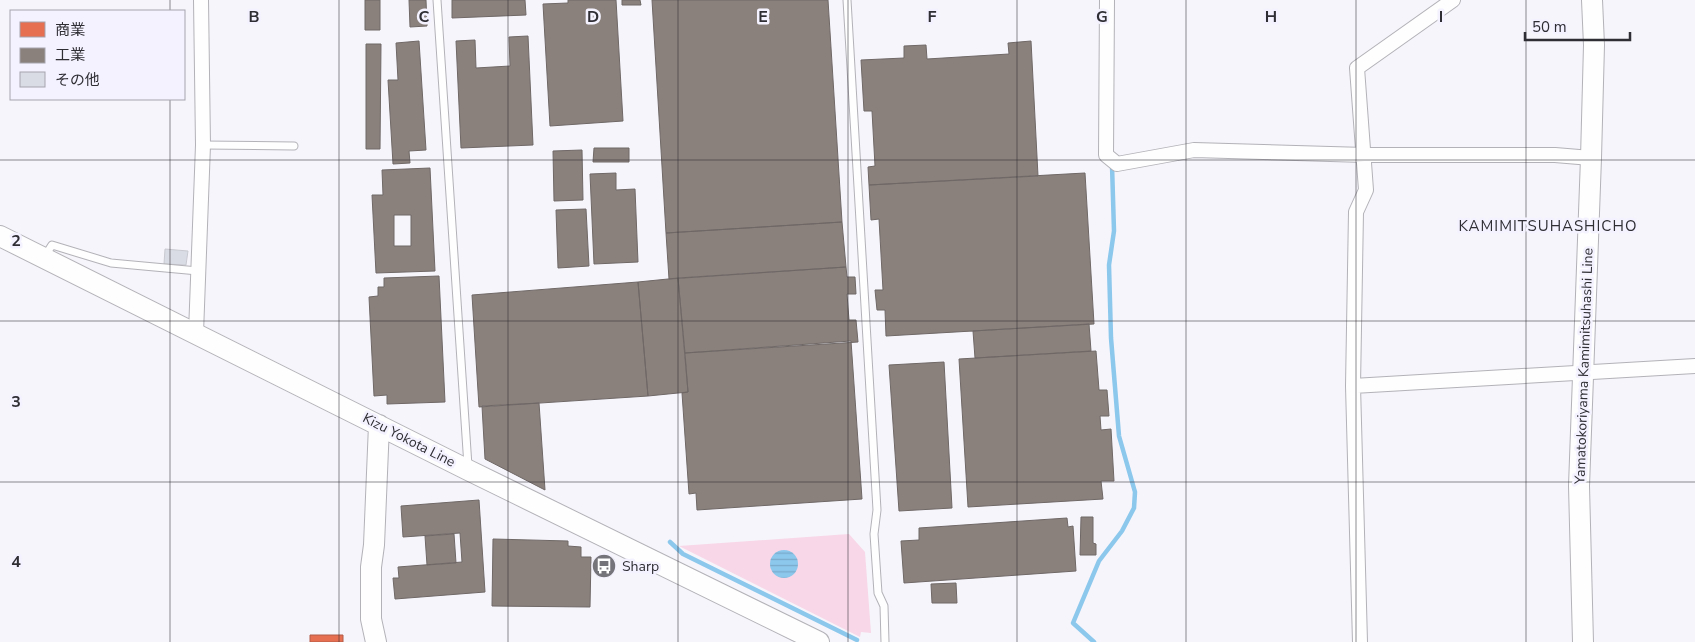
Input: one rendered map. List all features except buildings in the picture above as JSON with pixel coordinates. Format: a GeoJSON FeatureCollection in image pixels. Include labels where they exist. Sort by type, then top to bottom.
{"type":"FeatureCollection","features":[{"type":"Feature","properties":{"kind":"main road","name":"Yamatokoriyama Kamimitsuhashi Line"},"geometry":{"type":"LineString","coordinates":[[1582,642],[1579,486],[1591,158],[1594,45],[1592,0]]}},
{"type":"Feature","properties":{"kind":"main road","name":"Kizu Yokota Line"},"geometry":{"type":"LineString","coordinates":[[0,236],[468,470],[819,642]]}},
{"type":"Feature","properties":{"kind":"main road"},"geometry":{"type":"LineString","coordinates":[[376,642],[371,619],[371,567],[374,545],[379,425]]}},
{"type":"Feature","properties":{"kind":"street"},"geometry":{"type":"LineString","coordinates":[[196,333],[203,145],[201,0]]}},
{"type":"Feature","properties":{"kind":"street"},"geometry":{"type":"LineString","coordinates":[[1107,0],[1106,155],[1117,164],[1194,150],[1364,155],[1555,155],[1591,158]]}},
{"type":"Feature","properties":{"kind":"street"},"geometry":{"type":"LineString","coordinates":[[1360,642],[1353,386],[1356,212],[1366,190],[1357,68],[1453,0]]}},
{"type":"Feature","properties":{"kind":"street"},"geometry":{"type":"LineString","coordinates":[[1353,386],[1695,366]]}},
{"type":"Feature","properties":{"kind":"lane"},"geometry":{"type":"LineString","coordinates":[[437,0],[468,470]]}},
{"type":"Feature","properties":{"kind":"lane"},"geometry":{"type":"LineString","coordinates":[[847,0],[877,510],[874,534],[875,554],[878,593],[884,606],[885,642]]}},
{"type":"Feature","properties":{"kind":"lane"},"geometry":{"type":"LineString","coordinates":[[203,145],[294,146]]}},
{"type":"Feature","properties":{"kind":"lane"},"geometry":{"type":"LineString","coordinates":[[44,258],[52,245],[110,263],[198,271]]}},
{"type":"Feature","properties":{"kind":"shaded area"},"geometry":{"type":"Polygon","coordinates":[[[849,534],[865,552],[871,633],[861,632],[860,637],[679,546],[849,534]]]}},
{"type":"Feature","properties":{"kind":"water"},"geometry":{"type":"Polygon","coordinates":[[[784,550],[794,554],[798,564],[794,574],[784,578],[774,574],[770,564],[774,554],[784,550]]]}},
{"type":"Feature","properties":{"kind":"waterway"},"geometry":{"type":"LineString","coordinates":[[1094,642],[1073,623],[1099,561],[1122,531],[1134,508],[1135,492],[1119,436],[1111,338],[1109,265],[1114,231],[1112,165]]}},
{"type":"Feature","properties":{"kind":"waterway"},"geometry":{"type":"LineString","coordinates":[[670,542],[683,554],[857,640]]}},
{"type":"Feature","properties":{"kind":"place","name":"Sharp"},"geometry":{"type":"Point","coordinates":[604,566]}},
{"type":"Feature","properties":{"kind":"district","name":"KAMIMITSUHASHICHO"},"geometry":{"type":"Point","coordinates":[1548,226]}}]}
